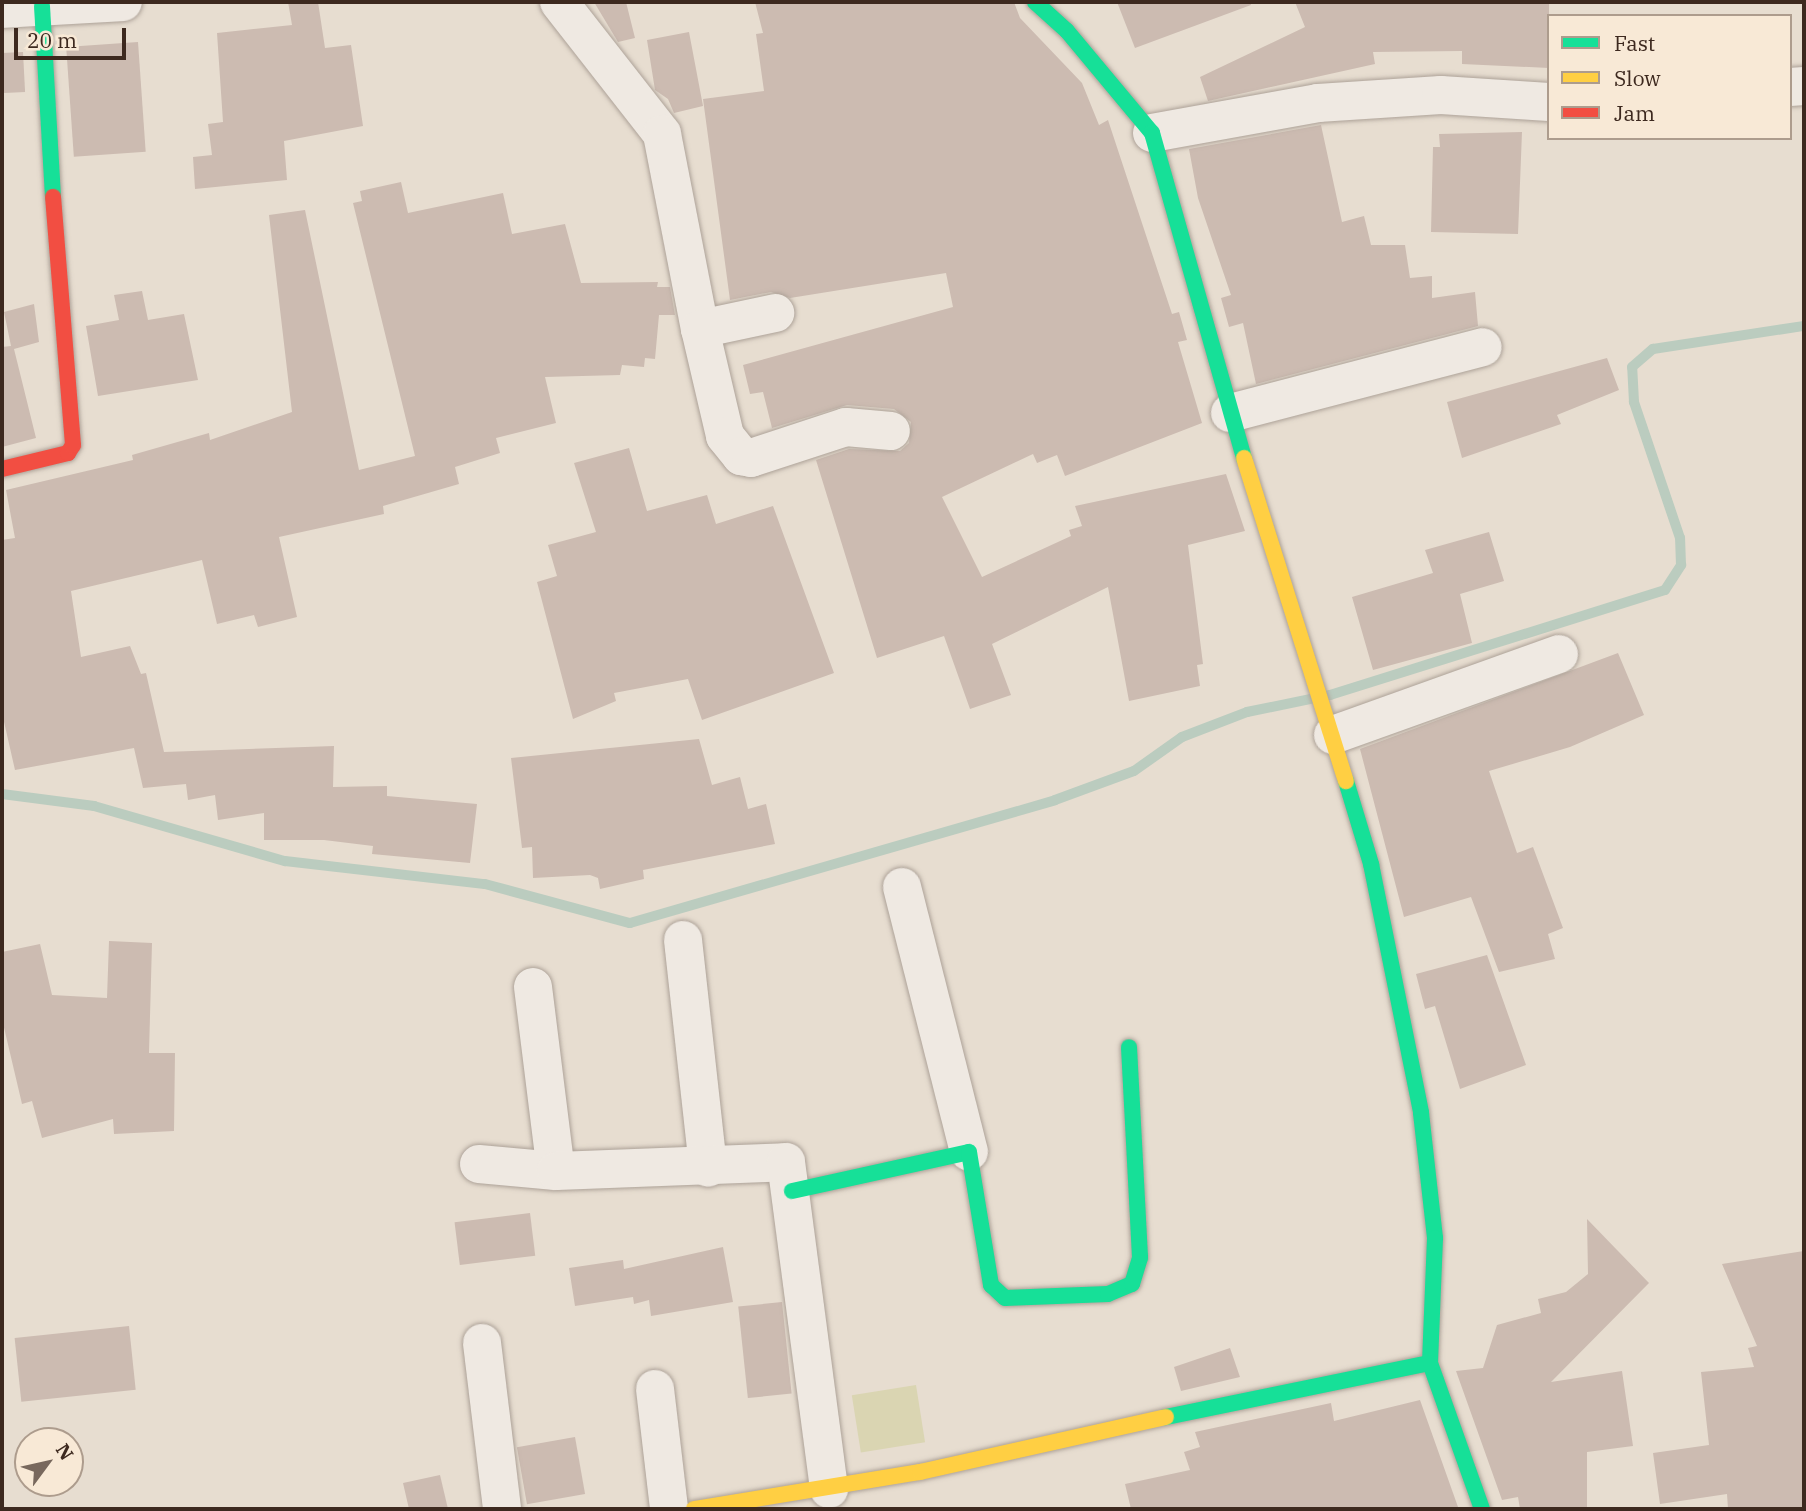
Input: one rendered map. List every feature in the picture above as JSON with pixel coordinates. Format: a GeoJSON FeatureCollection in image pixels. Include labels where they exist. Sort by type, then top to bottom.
{"type":"FeatureCollection","features":[{"type":"Feature","properties":{"kind":"street"},"geometry":{"type":"LineString","coordinates":[[2,9],[123,2]]}},
{"type":"Feature","properties":{"kind":"street"},"geometry":{"type":"LineString","coordinates":[[559,2],[662,134],[700,329],[726,436],[741,456],[751,458],[846,427],[891,431]]}},
{"type":"Feature","properties":{"kind":"street"},"geometry":{"type":"LineString","coordinates":[[1035,2],[1067,31],[1152,133],[1230,413],[1332,729],[1371,864],[1421,1113],[1435,1238],[1430,1363],[1482,1509]]}},
{"type":"Feature","properties":{"kind":"street"},"geometry":{"type":"LineString","coordinates":[[2,469],[68,453],[73,445],[61,345],[42,6]]}},
{"type":"Feature","properties":{"kind":"street"},"geometry":{"type":"LineString","coordinates":[[1152,133],[1318,103],[1441,95],[1547,102]]}},
{"type":"Feature","properties":{"kind":"street"},"geometry":{"type":"LineString","coordinates":[[700,329],[775,313]]}},
{"type":"Feature","properties":{"kind":"street"},"geometry":{"type":"LineString","coordinates":[[1230,413],[1483,346]]}},
{"type":"Feature","properties":{"kind":"street"},"geometry":{"type":"LineString","coordinates":[[1332,729],[1559,654]]}},
{"type":"Feature","properties":{"kind":"street"},"geometry":{"type":"LineString","coordinates":[[902,887],[969,1153],[990,1285],[1005,1298],[1108,1294],[1132,1284],[1140,1256],[1129,1047]]}},
{"type":"Feature","properties":{"kind":"street"},"geometry":{"type":"LineString","coordinates":[[683,940],[708,1168]]}},
{"type":"Feature","properties":{"kind":"street"},"geometry":{"type":"LineString","coordinates":[[533,987],[556,1171]]}},
{"type":"Feature","properties":{"kind":"street"},"geometry":{"type":"LineString","coordinates":[[792,1191],[969,1153]]}},
{"type":"Feature","properties":{"kind":"street"},"geometry":{"type":"LineString","coordinates":[[479,1164],[556,1171],[708,1168],[779,1158],[789,1168],[828,1489]]}},
{"type":"Feature","properties":{"kind":"street"},"geometry":{"type":"LineString","coordinates":[[482,1343],[502,1509]]}},
{"type":"Feature","properties":{"kind":"street"},"geometry":{"type":"LineString","coordinates":[[694,1509],[828,1489],[1430,1363]]}},
{"type":"Feature","properties":{"kind":"street"},"geometry":{"type":"LineString","coordinates":[[655,1389],[669,1509]]}},
{"type":"Feature","properties":{"kind":"shaded area"},"geometry":{"type":"Polygon","coordinates":[[[916,1385],[925,1442],[861,1452],[852,1395],[916,1385]]]}},
{"type":"Feature","properties":{"kind":"building"},"geometry":{"type":"Polygon","coordinates":[[[288,2],[318,2],[325,48],[351,45],[363,126],[284,141],[287,180],[195,189],[193,157],[212,155],[208,124],[223,122],[217,33],[292,25],[288,2]]]}},
{"type":"Feature","properties":{"kind":"building"},"geometry":{"type":"Polygon","coordinates":[[[594,2],[626,2],[635,38],[618,42],[594,2]]]}},
{"type":"Feature","properties":{"kind":"building"},"geometry":{"type":"Polygon","coordinates":[[[755,2],[1014,2],[1020,18],[1082,83],[1099,125],[1108,120],[1172,314],[1179,312],[1187,340],[1178,342],[1202,423],[1065,476],[1057,455],[1037,463],[1033,454],[942,497],[982,577],[1071,536],[1069,530],[1082,526],[1075,506],[1226,474],[1245,531],[1188,545],[1203,664],[1197,665],[1200,686],[1129,701],[1108,587],[992,644],[1011,695],[970,709],[944,636],[877,658],[816,460],[849,449],[900,451],[909,443],[911,422],[894,409],[847,405],[772,428],[763,392],[750,394],[743,365],[953,307],[946,273],[790,298],[771,292],[730,300],[703,99],[764,91],[756,34],[763,33],[755,2]]]}},
{"type":"Feature","properties":{"kind":"building"},"geometry":{"type":"Polygon","coordinates":[[[1117,2],[1250,2],[1251,5],[1135,48],[1117,2]]]}},
{"type":"Feature","properties":{"kind":"building"},"geometry":{"type":"Polygon","coordinates":[[[1295,2],[1549,2],[1547,68],[1462,64],[1462,51],[1373,52],[1375,64],[1208,101],[1200,77],[1305,27],[1295,2]]]}},
{"type":"Feature","properties":{"kind":"building"},"geometry":{"type":"Polygon","coordinates":[[[689,32],[703,106],[674,113],[668,99],[655,90],[647,40],[689,32]]]}},
{"type":"Feature","properties":{"kind":"building"},"geometry":{"type":"Polygon","coordinates":[[[138,42],[146,152],[74,157],[66,47],[138,42]]]}},
{"type":"Feature","properties":{"kind":"building"},"geometry":{"type":"Polygon","coordinates":[[[23,52],[25,92],[4,93],[2,53],[23,52]]]}},
{"type":"Feature","properties":{"kind":"building"},"geometry":{"type":"Polygon","coordinates":[[[1321,125],[1342,222],[1364,216],[1371,245],[1405,245],[1410,278],[1432,276],[1432,298],[1475,292],[1478,326],[1256,384],[1243,323],[1229,327],[1221,298],[1231,295],[1198,198],[1189,149],[1321,125]]]}},
{"type":"Feature","properties":{"kind":"building"},"geometry":{"type":"Polygon","coordinates":[[[1522,132],[1518,234],[1431,232],[1433,147],[1440,147],[1439,134],[1522,132]]]}},
{"type":"Feature","properties":{"kind":"building"},"geometry":{"type":"Polygon","coordinates":[[[401,182],[408,213],[503,193],[512,234],[565,224],[581,283],[658,282],[657,287],[670,287],[675,315],[659,315],[655,359],[645,358],[644,367],[622,365],[620,375],[545,377],[556,423],[496,438],[500,453],[455,467],[459,484],[383,506],[384,514],[279,537],[297,617],[258,627],[254,615],[217,624],[202,560],[71,591],[81,657],[130,646],[141,674],[146,673],[164,752],[334,746],[333,787],[387,786],[387,796],[477,804],[470,863],[372,854],[373,846],[324,840],[264,840],[264,813],[218,820],[215,795],[188,800],[186,784],[143,788],[134,748],[15,770],[2,713],[2,540],[15,538],[6,490],[133,460],[132,455],[209,433],[210,440],[292,412],[269,215],[305,210],[359,470],[415,456],[353,203],[362,201],[360,191],[401,182]]]}},
{"type":"Feature","properties":{"kind":"building"},"geometry":{"type":"Polygon","coordinates":[[[142,291],[148,320],[184,314],[198,380],[98,396],[86,326],[119,320],[114,295],[142,291]]]}},
{"type":"Feature","properties":{"kind":"building"},"geometry":{"type":"Polygon","coordinates":[[[34,304],[39,342],[14,349],[36,438],[2,447],[2,347],[11,346],[4,312],[34,304]]]}},
{"type":"Feature","properties":{"kind":"building"},"geometry":{"type":"Polygon","coordinates":[[[1607,358],[1619,390],[1557,415],[1561,424],[1462,458],[1447,402],[1607,358]]]}},
{"type":"Feature","properties":{"kind":"building"},"geometry":{"type":"Polygon","coordinates":[[[629,448],[647,511],[707,495],[716,524],[773,506],[834,673],[702,720],[688,679],[614,693],[616,701],[573,719],[537,582],[557,576],[548,545],[596,532],[574,463],[629,448]]]}},
{"type":"Feature","properties":{"kind":"building"},"geometry":{"type":"Polygon","coordinates":[[[1489,532],[1504,581],[1460,594],[1472,643],[1373,670],[1352,597],[1433,573],[1425,550],[1489,532]]]}},
{"type":"Feature","properties":{"kind":"building"},"geometry":{"type":"Polygon","coordinates":[[[1618,653],[1644,715],[1570,747],[1489,771],[1517,853],[1533,847],[1563,928],[1548,934],[1555,959],[1499,972],[1471,897],[1404,917],[1360,749],[1618,653]]]}},
{"type":"Feature","properties":{"kind":"building"},"geometry":{"type":"Polygon","coordinates":[[[699,739],[712,785],[740,777],[748,809],[766,804],[775,844],[643,870],[644,879],[600,889],[598,878],[590,875],[533,878],[532,847],[522,848],[511,758],[699,739]]]}},
{"type":"Feature","properties":{"kind":"building"},"geometry":{"type":"Polygon","coordinates":[[[109,941],[152,943],[149,1053],[175,1053],[174,1131],[114,1134],[113,1119],[42,1138],[32,1101],[22,1104],[2,1019],[2,952],[40,944],[52,995],[107,998],[109,941]]]}},
{"type":"Feature","properties":{"kind":"building"},"geometry":{"type":"Polygon","coordinates":[[[1487,955],[1526,1065],[1460,1089],[1435,1006],[1425,1009],[1416,974],[1487,955]]]}},
{"type":"Feature","properties":{"kind":"building"},"geometry":{"type":"Polygon","coordinates":[[[530,1213],[535,1256],[460,1265],[455,1222],[530,1213]]]}},
{"type":"Feature","properties":{"kind":"building"},"geometry":{"type":"Polygon","coordinates":[[[1587,1219],[1649,1283],[1551,1382],[1622,1371],[1633,1446],[1587,1452],[1587,1509],[1520,1509],[1518,1497],[1502,1500],[1456,1371],[1483,1368],[1497,1325],[1541,1313],[1538,1299],[1566,1292],[1588,1274],[1587,1219]]]}},
{"type":"Feature","properties":{"kind":"building"},"geometry":{"type":"Polygon","coordinates":[[[723,1247],[733,1302],[651,1316],[649,1300],[634,1304],[633,1297],[575,1306],[569,1268],[623,1260],[624,1269],[723,1247]]]}},
{"type":"Feature","properties":{"kind":"building"},"geometry":{"type":"Polygon","coordinates":[[[1804,1251],[1804,1509],[1728,1509],[1727,1494],[1660,1504],[1653,1453],[1709,1445],[1701,1372],[1754,1367],[1748,1348],[1757,1346],[1722,1264],[1804,1251]]]}},
{"type":"Feature","properties":{"kind":"building"},"geometry":{"type":"Polygon","coordinates":[[[782,1302],[792,1393],[748,1398],[738,1307],[782,1302]]]}},
{"type":"Feature","properties":{"kind":"building"},"geometry":{"type":"Polygon","coordinates":[[[129,1326],[136,1390],[21,1402],[15,1338],[129,1326]]]}},
{"type":"Feature","properties":{"kind":"building"},"geometry":{"type":"Polygon","coordinates":[[[1230,1348],[1240,1377],[1181,1391],[1174,1367],[1230,1348]]]}},
{"type":"Feature","properties":{"kind":"building"},"geometry":{"type":"Polygon","coordinates":[[[1420,1400],[1458,1507],[1131,1509],[1125,1484],[1190,1470],[1184,1452],[1200,1447],[1195,1432],[1331,1403],[1334,1421],[1420,1400]]]}},
{"type":"Feature","properties":{"kind":"building"},"geometry":{"type":"Polygon","coordinates":[[[575,1437],[585,1494],[527,1504],[517,1447],[575,1437]]]}},
{"type":"Feature","properties":{"kind":"building"},"geometry":{"type":"Polygon","coordinates":[[[440,1475],[448,1509],[409,1509],[403,1483],[440,1475]]]}},
{"type":"Feature","properties":{"kind":"waterway"},"geometry":{"type":"LineString","coordinates":[[2,794],[94,806],[285,861],[485,884],[630,923],[1055,800],[1134,771],[1182,737],[1247,712],[1330,695],[1665,590],[1681,565],[1680,538],[1634,402],[1632,367],[1653,349],[1804,326]]}},
{"type":"Feature","properties":{"kind":"traffic: fast"},"geometry":{"type":"LineString","coordinates":[[1035,2],[1067,31],[1152,133],[1244,458]]}},
{"type":"Feature","properties":{"kind":"traffic: fast"},"geometry":{"type":"LineString","coordinates":[[42,6],[53,197]]}},
{"type":"Feature","properties":{"kind":"traffic: fast"},"geometry":{"type":"LineString","coordinates":[[1346,781],[1371,864],[1421,1113],[1435,1238],[1430,1363],[1482,1509]]}},
{"type":"Feature","properties":{"kind":"traffic: fast"},"geometry":{"type":"LineString","coordinates":[[792,1191],[969,1152],[991,1285],[1005,1298],[1108,1294],[1132,1284],[1140,1257],[1129,1047]]}},
{"type":"Feature","properties":{"kind":"traffic: fast"},"geometry":{"type":"LineString","coordinates":[[1166,1417],[1430,1363]]}},
{"type":"Feature","properties":{"kind":"traffic: slow"},"geometry":{"type":"LineString","coordinates":[[1244,458],[1346,781]]}},
{"type":"Feature","properties":{"kind":"traffic: slow"},"geometry":{"type":"LineString","coordinates":[[694,1509],[920,1472],[1166,1417]]}},
{"type":"Feature","properties":{"kind":"traffic: jam"},"geometry":{"type":"LineString","coordinates":[[2,469],[68,453],[73,445],[53,197]]}}]}
